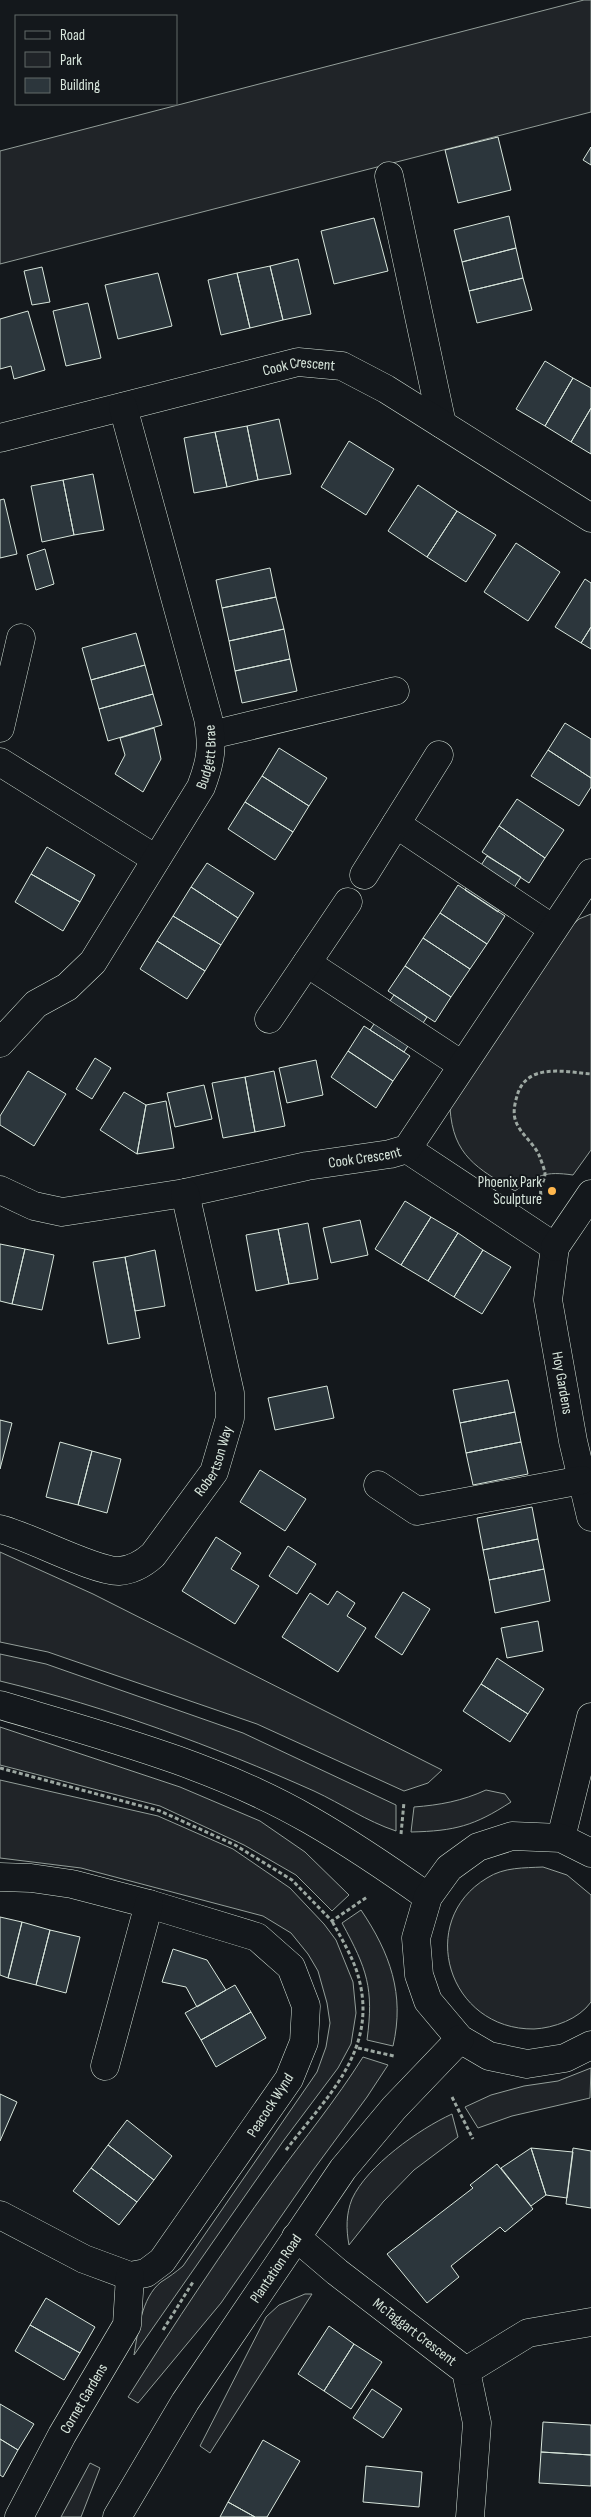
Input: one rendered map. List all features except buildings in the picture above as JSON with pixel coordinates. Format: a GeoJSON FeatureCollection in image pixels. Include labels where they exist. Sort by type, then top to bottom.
{"type":"FeatureCollection","features":[{"type":"Feature","properties":{"kind":"street"},"geometry":{"type":"LineString","coordinates":[[389,176],[442,424]]}},
{"type":"Feature","properties":{"kind":"street","name":"Cook Crescent"},"geometry":{"type":"LineString","coordinates":[[0,438],[298,362],[342,366],[386,389],[591,518]]}},
{"type":"Feature","properties":{"kind":"street","name":"Budgett Brae"},"geometry":{"type":"LineString","coordinates":[[0,1043],[5,1035],[36,1004],[67,987],[93,962],[201,787],[210,762],[211,735],[122,407]]}},
{"type":"Feature","properties":{"kind":"street"},"geometry":{"type":"LineString","coordinates":[[0,728],[21,638]]}},
{"type":"Feature","properties":{"kind":"street"},"geometry":{"type":"LineString","coordinates":[[211,735],[396,691]]}},
{"type":"Feature","properties":{"kind":"street"},"geometry":{"type":"LineString","coordinates":[[364,875],[439,755]]}},
{"type":"Feature","properties":{"kind":"street"},"geometry":{"type":"LineString","coordinates":[[0,762],[156,859]]}},
{"type":"Feature","properties":{"kind":"street"},"geometry":{"type":"LineString","coordinates":[[396,824],[553,929]]}},
{"type":"Feature","properties":{"kind":"street","name":"Cook Crescent"},"geometry":{"type":"LineString","coordinates":[[0,1190],[34,1206],[62,1212],[185,1193],[307,1166],[390,1154],[407,1148],[591,873]]}},
{"type":"Feature","properties":{"kind":"street"},"geometry":{"type":"LineString","coordinates":[[269,1019],[348,902]]}},
{"type":"Feature","properties":{"kind":"street"},"geometry":{"type":"LineString","coordinates":[[307,963],[462,1065]]}},
{"type":"Feature","properties":{"kind":"street"},"geometry":{"type":"LineString","coordinates":[[407,1148],[555,1247]]}},
{"type":"Feature","properties":{"kind":"street","name":"Robertson Way"},"geometry":{"type":"LineString","coordinates":[[0,1529],[17,1533],[98,1567],[118,1571],[141,1566],[153,1556],[214,1472],[230,1418],[230,1393],[185,1193]]}},
{"type":"Feature","properties":{"kind":"street","name":"Hoy Gardens"},"geometry":{"type":"LineString","coordinates":[[591,1194],[555,1247],[548,1300],[582,1480],[591,1517]]}},
{"type":"Feature","properties":{"kind":"street"},"geometry":{"type":"LineString","coordinates":[[378,1484],[417,1511],[582,1480]]}},
{"type":"Feature","properties":{"kind":"street"},"geometry":{"type":"LineString","coordinates":[[0,1705],[142,1746],[230,1781],[309,1820],[428,1897]]}},
{"type":"Feature","properties":{"kind":"street"},"geometry":{"type":"LineString","coordinates":[[561,1838],[591,1717]]}},
{"type":"Feature","properties":{"kind":"street"},"geometry":{"type":"LineString","coordinates":[[591,1853],[561,1838],[512,1836],[478,1847],[449,1868],[428,1897],[416,1938],[419,1975],[428,2001],[460,2038],[489,2056],[527,2064],[565,2058],[591,2045]]}},
{"type":"Feature","properties":{"kind":"street","name":"Peacock Wynd"},"geometry":{"type":"LineString","coordinates":[[0,1877],[31,1878],[72,1884],[149,1904],[257,1937],[291,1967],[306,2006],[304,2042],[289,2079],[162,2261],[146,2273],[130,2276]]}},
{"type":"Feature","properties":{"kind":"street"},"geometry":{"type":"LineString","coordinates":[[105,2066],[149,1904]]}},
{"type":"Feature","properties":{"kind":"street","name":"Plantation Road"},"geometry":{"type":"LineString","coordinates":[[117,2517],[185,2402],[342,2169],[394,2108],[460,2038]]}},
{"type":"Feature","properties":{"kind":"street"},"geometry":{"type":"LineString","coordinates":[[0,2215],[84,2259],[130,2276]]}},
{"type":"Feature","properties":{"kind":"street","name":"McTaggart Crescent"},"geometry":{"type":"LineString","coordinates":[[296,2237],[337,2272],[466,2372],[477,2424],[470,2517]]}},
{"type":"Feature","properties":{"kind":"street","name":"Cornet Gardens"},"geometry":{"type":"LineString","coordinates":[[18,2517],[62,2435],[127,2326],[130,2276]]}},
{"type":"Feature","properties":{"kind":"street"},"geometry":{"type":"LineString","coordinates":[[466,2372],[528,2333],[591,2322]]}},
{"type":"Feature","properties":{"kind":"path"},"geometry":{"type":"LineString","coordinates":[[555,1247],[540,1189],[545,1174],[538,1152],[515,1119],[514,1107],[522,1085],[540,1072],[560,1071],[591,1074]]}},
{"type":"Feature","properties":{"kind":"path"},"geometry":{"type":"LineString","coordinates":[[0,1768],[160,1811],[235,1844],[292,1880],[332,1921],[397,1876],[404,1802]]}},
{"type":"Feature","properties":{"kind":"green space"},"geometry":{"type":"Polygon","coordinates":[[[584,0],[591,0],[591,112],[0,264],[0,151],[584,0]]]}},
{"type":"Feature","properties":{"kind":"green space"},"geometry":{"type":"Polygon","coordinates":[[[591,914],[591,1150],[573,1175],[548,1174],[529,1181],[515,1191],[489,1175],[469,1159],[456,1138],[450,1108],[567,930],[579,919],[591,914]]]}},
{"type":"Feature","properties":{"kind":"green space"},"geometry":{"type":"Polygon","coordinates":[[[0,1552],[93,1594],[442,1770],[428,1783],[404,1791],[257,1724],[48,1652],[0,1642],[0,1552]]]}},
{"type":"Feature","properties":{"kind":"green space"},"geometry":{"type":"Polygon","coordinates":[[[0,1654],[46,1664],[243,1733],[396,1805],[396,1831],[314,1791],[199,1743],[120,1715],[0,1681],[0,1654]]]}},
{"type":"Feature","properties":{"kind":"green space"},"geometry":{"type":"Polygon","coordinates":[[[0,1727],[180,1787],[260,1821],[305,1852],[349,1895],[332,1911],[296,1875],[244,1845],[160,1806],[0,1765],[0,1727]]]}},
{"type":"Feature","properties":{"kind":"green space"},"geometry":{"type":"Polygon","coordinates":[[[0,1780],[158,1816],[233,1849],[290,1888],[324,1924],[336,1940],[353,1982],[356,2013],[351,2044],[338,2068],[284,2140],[134,2355],[145,2306],[154,2289],[183,2266],[317,2072],[326,2047],[330,2023],[327,2003],[318,1971],[308,1954],[291,1933],[263,1916],[81,1868],[0,1858],[0,1780]]]}},
{"type":"Feature","properties":{"kind":"green space"},"geometry":{"type":"Polygon","coordinates":[[[486,1790],[505,1794],[511,1802],[486,1817],[464,1826],[411,1832],[414,1807],[451,1802],[486,1790]]]}},
{"type":"Feature","properties":{"kind":"green space"},"geometry":{"type":"Polygon","coordinates":[[[543,1867],[567,1875],[591,1895],[591,2002],[573,2018],[550,2027],[534,2029],[504,2025],[480,2012],[462,1993],[451,1970],[448,1945],[452,1920],[465,1897],[487,1878],[507,1870],[543,1867]]]}},
{"type":"Feature","properties":{"kind":"green space"},"geometry":{"type":"Polygon","coordinates":[[[361,1910],[387,1958],[396,1991],[397,2009],[393,2046],[367,2040],[370,2006],[369,1992],[363,1967],[342,1923],[361,1910]]]}},
{"type":"Feature","properties":{"kind":"green space"},"geometry":{"type":"Polygon","coordinates":[[[363,2057],[388,2065],[221,2303],[138,2403],[128,2397],[236,2233],[331,2104],[363,2057]]]}},
{"type":"Feature","properties":{"kind":"green space"},"geometry":{"type":"Polygon","coordinates":[[[591,2068],[590,2098],[512,2116],[478,2128],[465,2107],[491,2095],[524,2086],[558,2081],[591,2068]]]}},
{"type":"Feature","properties":{"kind":"green space"},"geometry":{"type":"Polygon","coordinates":[[[452,2114],[458,2137],[414,2170],[383,2202],[349,2245],[347,2227],[349,2210],[359,2186],[395,2150],[425,2129],[452,2114]]]}},
{"type":"Feature","properties":{"kind":"green space"},"geometry":{"type":"Polygon","coordinates":[[[305,2294],[312,2294],[210,2453],[200,2446],[266,2317],[279,2305],[305,2294]]]}},
{"type":"Feature","properties":{"kind":"green space"},"geometry":{"type":"Polygon","coordinates":[[[90,2463],[100,2468],[81,2517],[61,2517],[90,2463]]]}},
{"type":"Feature","properties":{"kind":"place","name":"Phoenix Park Sculpture"},"geometry":{"type":"Point","coordinates":[552,1191]}}]}
